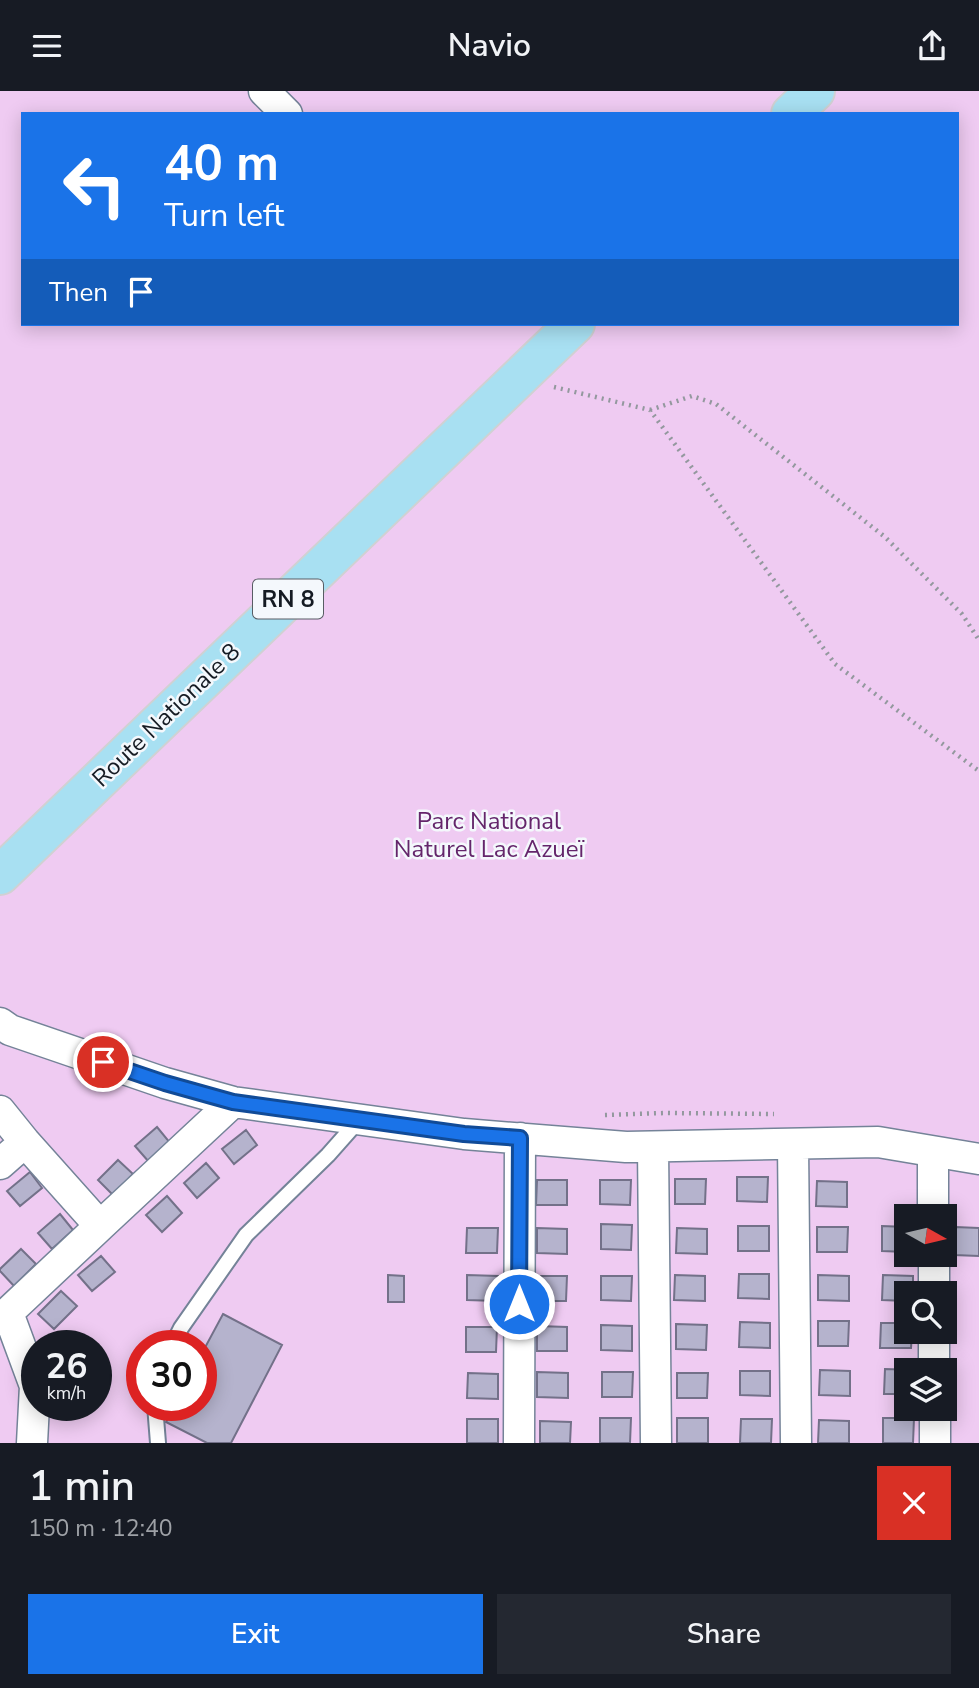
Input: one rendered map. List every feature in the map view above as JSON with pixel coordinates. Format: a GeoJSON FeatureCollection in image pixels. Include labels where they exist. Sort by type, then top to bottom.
{"type":"FeatureCollection","features":[{"type":"Feature","properties":{"kind":"main road"},"geometry":{"type":"LineString","coordinates":[[793,112],[815,91]]}},
{"type":"Feature","properties":{"kind":"main road","name":"Route Nationale 8"},"geometry":{"type":"LineString","coordinates":[[0,875],[574,326]]}},
{"type":"Feature","properties":{"kind":"street"},"geometry":{"type":"LineString","coordinates":[[264,91],[285,112]]}},
{"type":"Feature","properties":{"kind":"street"},"geometry":{"type":"LineString","coordinates":[[0,1023],[10,1030],[165,1083],[233,1102],[464,1134],[626,1147],[878,1142],[979,1159]]}},
{"type":"Feature","properties":{"kind":"street"},"geometry":{"type":"LineString","coordinates":[[32,1443],[35,1386],[4,1316],[233,1102]]}},
{"type":"Feature","properties":{"kind":"street"},"geometry":{"type":"LineString","coordinates":[[0,1111],[100,1226]]}},
{"type":"Feature","properties":{"kind":"street"},"geometry":{"type":"LineString","coordinates":[[519,1443],[520,1138]]}},
{"type":"Feature","properties":{"kind":"street"},"geometry":{"type":"LineString","coordinates":[[0,1164],[25,1142]]}},
{"type":"Feature","properties":{"kind":"street"},"geometry":{"type":"LineString","coordinates":[[793,1144],[796,1443]]}},
{"type":"Feature","properties":{"kind":"street"},"geometry":{"type":"LineString","coordinates":[[653,1147],[656,1443]]}},
{"type":"Feature","properties":{"kind":"street"},"geometry":{"type":"LineString","coordinates":[[933,1152],[933,1204]]}},
{"type":"Feature","properties":{"kind":"street"},"geometry":{"type":"LineString","coordinates":[[935,1421],[935,1443]]}},
{"type":"Feature","properties":{"kind":"lane"},"geometry":{"type":"LineString","coordinates":[[180,1330],[246,1235],[328,1155],[360,1119]]}},
{"type":"Feature","properties":{"kind":"lane"},"geometry":{"type":"LineString","coordinates":[[156,1421],[158,1443]]}},
{"type":"Feature","properties":{"kind":"path"},"geometry":{"type":"LineString","coordinates":[[519,378],[650,410],[692,396],[716,404],[885,537],[962,614],[979,641]]}},
{"type":"Feature","properties":{"kind":"path"},"geometry":{"type":"LineString","coordinates":[[650,410],[835,664],[979,771]]}},
{"type":"Feature","properties":{"kind":"path"},"geometry":{"type":"LineString","coordinates":[[598,1116],[665,1113],[786,1114]]}},
{"type":"Feature","properties":{"kind":"green space","name":"Parc National Naturel Lac Azueï"},"geometry":{"type":"Polygon","coordinates":[[[0,91],[979,91],[979,1443],[0,1443],[0,91]]]}},
{"type":"Feature","properties":{"kind":"building"},"geometry":{"type":"Polygon","coordinates":[[[157,1127],[171,1144],[149,1162],[135,1146],[157,1127]]]}},
{"type":"Feature","properties":{"kind":"building"},"geometry":{"type":"Polygon","coordinates":[[[246,1130],[257,1145],[234,1164],[222,1149],[246,1130]]]}},
{"type":"Feature","properties":{"kind":"building"},"geometry":{"type":"Polygon","coordinates":[[[118,1160],[133,1174],[113,1195],[98,1180],[118,1160]]]}},
{"type":"Feature","properties":{"kind":"building"},"geometry":{"type":"Polygon","coordinates":[[[206,1163],[219,1178],[197,1198],[184,1183],[206,1163]]]}},
{"type":"Feature","properties":{"kind":"building"},"geometry":{"type":"Polygon","coordinates":[[[30,1172],[42,1188],[20,1206],[7,1191],[30,1172]]]}},
{"type":"Feature","properties":{"kind":"building"},"geometry":{"type":"Polygon","coordinates":[[[737,1177],[768,1177],[767,1202],[737,1201],[737,1177]]]}},
{"type":"Feature","properties":{"kind":"building"},"geometry":{"type":"Polygon","coordinates":[[[675,1179],[706,1179],[705,1204],[675,1204],[675,1179]]]}},
{"type":"Feature","properties":{"kind":"building"},"geometry":{"type":"Polygon","coordinates":[[[537,1180],[567,1180],[567,1205],[536,1205],[537,1180]]]}},
{"type":"Feature","properties":{"kind":"building"},"geometry":{"type":"Polygon","coordinates":[[[600,1180],[631,1180],[630,1205],[600,1204],[600,1180]]]}},
{"type":"Feature","properties":{"kind":"building"},"geometry":{"type":"Polygon","coordinates":[[[817,1181],[847,1182],[847,1207],[816,1206],[817,1181]]]}},
{"type":"Feature","properties":{"kind":"building"},"geometry":{"type":"Polygon","coordinates":[[[167,1196],[182,1213],[162,1232],[146,1215],[167,1196]]]}},
{"type":"Feature","properties":{"kind":"building"},"geometry":{"type":"Polygon","coordinates":[[[60,1214],[73,1230],[52,1249],[38,1233],[60,1214]]]}},
{"type":"Feature","properties":{"kind":"building"},"geometry":{"type":"Polygon","coordinates":[[[601,1224],[632,1225],[631,1250],[601,1249],[601,1224]]]}},
{"type":"Feature","properties":{"kind":"building"},"geometry":{"type":"Polygon","coordinates":[[[738,1226],[769,1226],[769,1251],[738,1251],[738,1226]]]}},
{"type":"Feature","properties":{"kind":"building"},"geometry":{"type":"Polygon","coordinates":[[[882,1226],[894,1226],[894,1252],[882,1251],[882,1226]]]}},
{"type":"Feature","properties":{"kind":"building"},"geometry":{"type":"Polygon","coordinates":[[[817,1227],[848,1227],[847,1252],[817,1252],[817,1227]]]}},
{"type":"Feature","properties":{"kind":"building"},"geometry":{"type":"Polygon","coordinates":[[[957,1227],[979,1228],[979,1256],[957,1255],[957,1227]]]}},
{"type":"Feature","properties":{"kind":"building"},"geometry":{"type":"Polygon","coordinates":[[[467,1228],[498,1228],[497,1253],[466,1253],[467,1228]]]}},
{"type":"Feature","properties":{"kind":"building"},"geometry":{"type":"Polygon","coordinates":[[[537,1228],[567,1229],[567,1254],[537,1253],[537,1228]]]}},
{"type":"Feature","properties":{"kind":"building"},"geometry":{"type":"Polygon","coordinates":[[[677,1228],[707,1229],[707,1254],[676,1253],[677,1228]]]}},
{"type":"Feature","properties":{"kind":"building"},"geometry":{"type":"Polygon","coordinates":[[[21,1249],[36,1264],[14,1286],[0,1269],[21,1249]]]}},
{"type":"Feature","properties":{"kind":"building"},"geometry":{"type":"Polygon","coordinates":[[[101,1256],[115,1272],[92,1291],[78,1275],[101,1256]]]}},
{"type":"Feature","properties":{"kind":"building"},"geometry":{"type":"Polygon","coordinates":[[[739,1274],[769,1274],[769,1299],[738,1298],[739,1274]]]}},
{"type":"Feature","properties":{"kind":"building"},"geometry":{"type":"Polygon","coordinates":[[[388,1275],[404,1276],[404,1302],[388,1302],[388,1275]]]}},
{"type":"Feature","properties":{"kind":"building"},"geometry":{"type":"Polygon","coordinates":[[[467,1275],[498,1276],[497,1301],[467,1300],[467,1275]]]}},
{"type":"Feature","properties":{"kind":"building"},"geometry":{"type":"Polygon","coordinates":[[[675,1275],[705,1276],[705,1301],[674,1300],[675,1275]]]}},
{"type":"Feature","properties":{"kind":"building"},"geometry":{"type":"Polygon","coordinates":[[[818,1275],[849,1276],[849,1301],[818,1300],[818,1275]]]}},
{"type":"Feature","properties":{"kind":"building"},"geometry":{"type":"Polygon","coordinates":[[[883,1275],[913,1276],[913,1281],[894,1281],[894,1300],[882,1300],[883,1275]]]}},
{"type":"Feature","properties":{"kind":"building"},"geometry":{"type":"Polygon","coordinates":[[[536,1276],[567,1276],[566,1301],[535,1301],[536,1276]]]}},
{"type":"Feature","properties":{"kind":"building"},"geometry":{"type":"Polygon","coordinates":[[[601,1276],[632,1276],[631,1301],[601,1300],[601,1276]]]}},
{"type":"Feature","properties":{"kind":"building"},"geometry":{"type":"Polygon","coordinates":[[[61,1291],[77,1306],[54,1329],[38,1314],[61,1291]]]}},
{"type":"Feature","properties":{"kind":"building"},"geometry":{"type":"Polygon","coordinates":[[[223,1314],[282,1345],[231,1443],[207,1443],[166,1422],[217,1421],[217,1330],[214,1330],[223,1314]]]}},
{"type":"Feature","properties":{"kind":"building"},"geometry":{"type":"Polygon","coordinates":[[[818,1321],[849,1321],[848,1346],[818,1346],[818,1321]]]}},
{"type":"Feature","properties":{"kind":"building"},"geometry":{"type":"Polygon","coordinates":[[[740,1322],[770,1323],[770,1348],[739,1347],[740,1322]]]}},
{"type":"Feature","properties":{"kind":"building"},"geometry":{"type":"Polygon","coordinates":[[[881,1323],[894,1323],[894,1344],[911,1344],[911,1348],[880,1348],[881,1323]]]}},
{"type":"Feature","properties":{"kind":"building"},"geometry":{"type":"Polygon","coordinates":[[[676,1324],[707,1325],[706,1350],[676,1349],[676,1324]]]}},
{"type":"Feature","properties":{"kind":"building"},"geometry":{"type":"Polygon","coordinates":[[[601,1325],[632,1326],[632,1351],[601,1350],[601,1325]]]}},
{"type":"Feature","properties":{"kind":"building"},"geometry":{"type":"Polygon","coordinates":[[[537,1326],[567,1327],[567,1351],[537,1351],[537,1326]]]}},
{"type":"Feature","properties":{"kind":"building"},"geometry":{"type":"Polygon","coordinates":[[[466,1327],[497,1327],[496,1352],[466,1352],[466,1327]]]}},
{"type":"Feature","properties":{"kind":"building"},"geometry":{"type":"Polygon","coordinates":[[[885,1369],[894,1369],[894,1394],[884,1394],[885,1369]]]}},
{"type":"Feature","properties":{"kind":"building"},"geometry":{"type":"Polygon","coordinates":[[[820,1370],[850,1371],[850,1396],[819,1395],[820,1370]]]}},
{"type":"Feature","properties":{"kind":"building"},"geometry":{"type":"Polygon","coordinates":[[[740,1371],[770,1371],[770,1396],[740,1395],[740,1371]]]}},
{"type":"Feature","properties":{"kind":"building"},"geometry":{"type":"Polygon","coordinates":[[[537,1372],[568,1373],[568,1398],[537,1397],[537,1372]]]}},
{"type":"Feature","properties":{"kind":"building"},"geometry":{"type":"Polygon","coordinates":[[[602,1372],[633,1372],[632,1397],[602,1397],[602,1372]]]}},
{"type":"Feature","properties":{"kind":"building"},"geometry":{"type":"Polygon","coordinates":[[[468,1373],[498,1374],[498,1399],[467,1398],[468,1373]]]}},
{"type":"Feature","properties":{"kind":"building"},"geometry":{"type":"Polygon","coordinates":[[[677,1373],[708,1373],[707,1398],[677,1398],[677,1373]]]}},
{"type":"Feature","properties":{"kind":"building"},"geometry":{"type":"Polygon","coordinates":[[[600,1418],[631,1418],[630,1443],[600,1443],[600,1418]]]}},
{"type":"Feature","properties":{"kind":"building"},"geometry":{"type":"Polygon","coordinates":[[[677,1418],[708,1418],[708,1443],[677,1443],[677,1418]]]}},
{"type":"Feature","properties":{"kind":"building"},"geometry":{"type":"Polygon","coordinates":[[[883,1418],[914,1421],[913,1443],[883,1443],[883,1418]]]}},
{"type":"Feature","properties":{"kind":"building"},"geometry":{"type":"Polygon","coordinates":[[[467,1419],[498,1419],[498,1443],[467,1443],[467,1419]]]}},
{"type":"Feature","properties":{"kind":"building"},"geometry":{"type":"Polygon","coordinates":[[[741,1419],[772,1419],[771,1443],[740,1443],[741,1419]]]}},
{"type":"Feature","properties":{"kind":"building"},"geometry":{"type":"Polygon","coordinates":[[[819,1420],[849,1421],[849,1443],[818,1443],[819,1420]]]}},
{"type":"Feature","properties":{"kind":"building"},"geometry":{"type":"Polygon","coordinates":[[[540,1421],[571,1422],[570,1443],[540,1443],[540,1421]]]}},
{"type":"Feature","properties":{"kind":"route"},"geometry":{"type":"LineString","coordinates":[[103,1062],[233,1102],[464,1134],[520,1138],[519,1304]]}}]}
